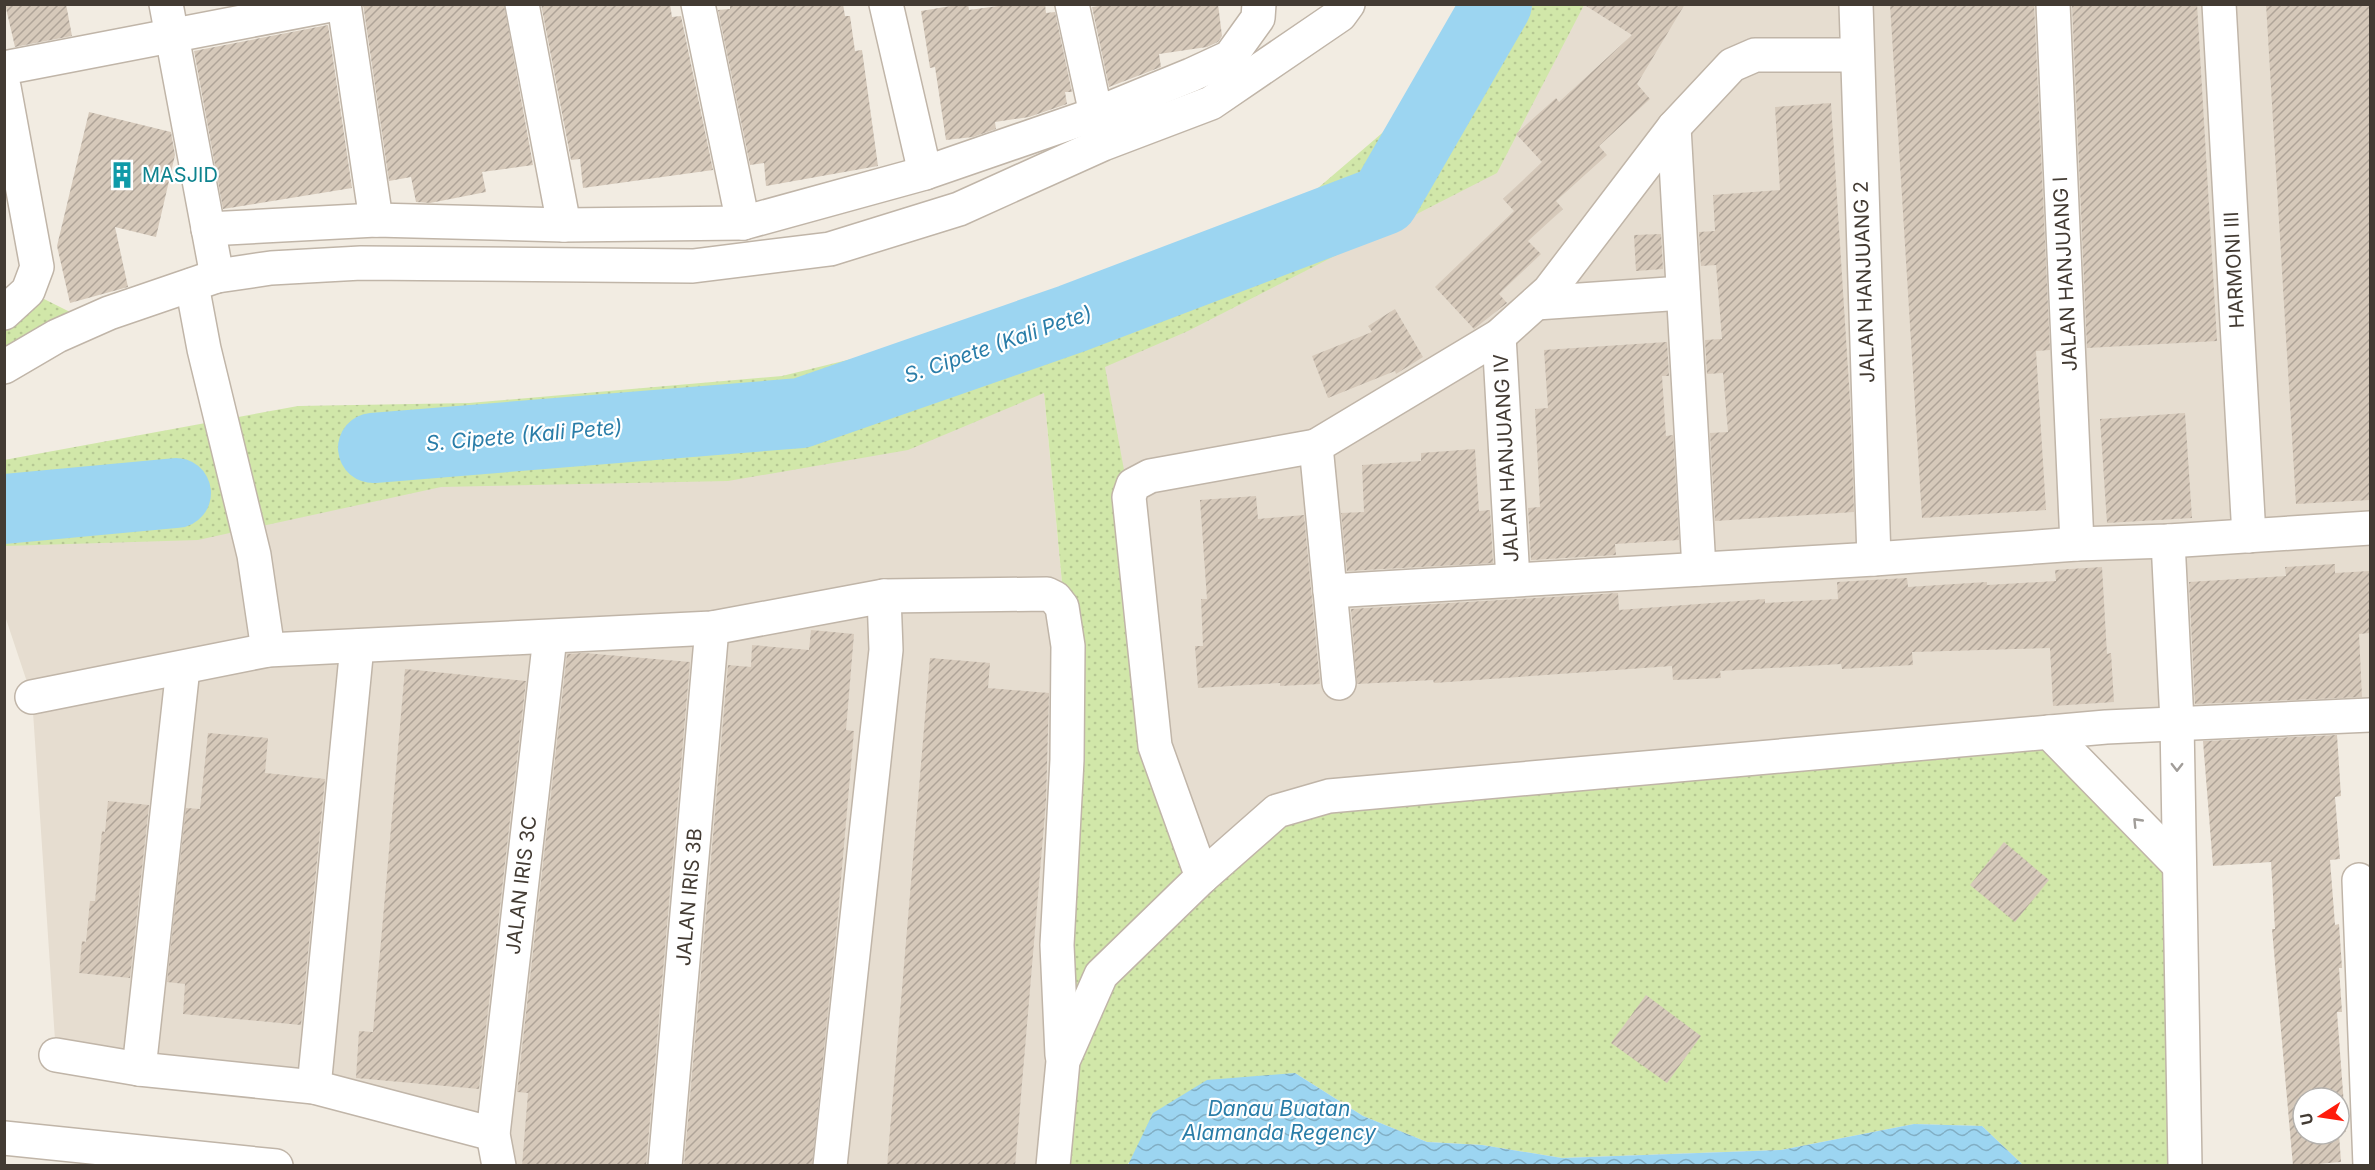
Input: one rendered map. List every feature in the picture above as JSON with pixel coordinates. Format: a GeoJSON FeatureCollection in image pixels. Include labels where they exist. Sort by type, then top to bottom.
{"type":"FeatureCollection","features":[{"type":"Feature","properties":{"kind":"street"},"geometry":{"type":"LineString","coordinates":[[166,4],[208,229],[204,281],[204,349],[254,555],[268,650]]}},
{"type":"Feature","properties":{"kind":"street"},"geometry":{"type":"LineString","coordinates":[[4,68],[336,4]]}},
{"type":"Feature","properties":{"kind":"street"},"geometry":{"type":"LineString","coordinates":[[344,4],[376,220]]}},
{"type":"Feature","properties":{"kind":"street"},"geometry":{"type":"LineString","coordinates":[[522,4],[564,225]]}},
{"type":"Feature","properties":{"kind":"street"},"geometry":{"type":"LineString","coordinates":[[698,4],[743,223]]}},
{"type":"Feature","properties":{"kind":"street"},"geometry":{"type":"LineString","coordinates":[[886,4],[925,173]]}},
{"type":"Feature","properties":{"kind":"street"},"geometry":{"type":"LineString","coordinates":[[1072,4],[1095,114]]}},
{"type":"Feature","properties":{"kind":"street"},"geometry":{"type":"LineString","coordinates":[[208,229],[376,220],[564,225],[743,223],[925,173],[1095,114],[1230,57],[1258,18],[1259,4]]}},
{"type":"Feature","properties":{"kind":"street"},"geometry":{"type":"LineString","coordinates":[[4,367],[57,336],[109,314],[204,281],[271,268],[361,263],[693,266],[830,249],[960,209],[1103,144],[1211,103],[1340,15],[1348,4]]}},
{"type":"Feature","properties":{"kind":"street","name":"JALAN HANJUANG 2"},"geometry":{"type":"LineString","coordinates":[[1856,4],[1874,559]]}},
{"type":"Feature","properties":{"kind":"street","name":"JALAN HANJUANG I"},"geometry":{"type":"LineString","coordinates":[[2053,4],[2078,544]]}},
{"type":"Feature","properties":{"kind":"street","name":"HARMONI III"},"geometry":{"type":"LineString","coordinates":[[2219,4],[2250,536]]}},
{"type":"Feature","properties":{"kind":"street"},"geometry":{"type":"LineString","coordinates":[[1202,877],[1155,746],[1129,497],[1133,484],[1150,476],[1316,446],[1499,336],[1536,303],[1549,291],[1674,127],[1732,65],[1743,58],[1755,55],[1856,55]]}},
{"type":"Feature","properties":{"kind":"street"},"geometry":{"type":"LineString","coordinates":[[4,87],[36,267],[28,291],[4,313]]}},
{"type":"Feature","properties":{"kind":"street"},"geometry":{"type":"LineString","coordinates":[[1674,127],[1699,569]]}},
{"type":"Feature","properties":{"kind":"street"},"geometry":{"type":"LineString","coordinates":[[1536,303],[1683,293]]}},
{"type":"Feature","properties":{"kind":"street","name":"JALAN HANJUANG IV"},"geometry":{"type":"LineString","coordinates":[[1499,336],[1513,580]]}},
{"type":"Feature","properties":{"kind":"street"},"geometry":{"type":"LineString","coordinates":[[1316,446],[1339,683]]}},
{"type":"Feature","properties":{"kind":"street"},"geometry":{"type":"LineString","coordinates":[[1330,591],[2370,528]]}},
{"type":"Feature","properties":{"kind":"street"},"geometry":{"type":"LineString","coordinates":[[2160,541],[2178,864],[2186,1166]]}},
{"type":"Feature","properties":{"kind":"street"},"geometry":{"type":"LineString","coordinates":[[32,697],[268,650],[712,628],[884,596],[1047,594],[1055,598],[1062,607],[1068,646],[1067,760],[1057,945],[1063,1061],[1053,1166]]}},
{"type":"Feature","properties":{"kind":"street"},"geometry":{"type":"LineString","coordinates":[[830,1166],[886,650],[884,596]]}},
{"type":"Feature","properties":{"kind":"street","name":"JALAN IRIS 3B"},"geometry":{"type":"LineString","coordinates":[[665,1166],[712,628]]}},
{"type":"Feature","properties":{"kind":"street","name":"JALAN IRIS 3C"},"geometry":{"type":"LineString","coordinates":[[496,1150],[550,637]]}},
{"type":"Feature","properties":{"kind":"street"},"geometry":{"type":"LineString","coordinates":[[314,1087],[357,646]]}},
{"type":"Feature","properties":{"kind":"street"},"geometry":{"type":"LineString","coordinates":[[139,1069],[183,668]]}},
{"type":"Feature","properties":{"kind":"street"},"geometry":{"type":"LineString","coordinates":[[1063,1061],[1101,975],[1202,877],[1276,812],[1329,796],[2049,732],[2169,723],[2370,715]]}},
{"type":"Feature","properties":{"kind":"street"},"geometry":{"type":"LineString","coordinates":[[2049,732],[2178,864]]}},
{"type":"Feature","properties":{"kind":"street"},"geometry":{"type":"LineString","coordinates":[[2359,880],[2366,920],[2370,1166]]}},
{"type":"Feature","properties":{"kind":"street"},"geometry":{"type":"LineString","coordinates":[[56,1056],[139,1069],[314,1087],[496,1150]]}},
{"type":"Feature","properties":{"kind":"street"},"geometry":{"type":"LineString","coordinates":[[4,1138],[276,1166]]}},
{"type":"Feature","properties":{"kind":"shaded area"},"geometry":{"type":"Polygon","coordinates":[[[1499,5],[2370,5],[2370,715],[2177,722],[1202,877],[1155,746],[1094,310],[1384,200],[1499,5]]]}},
{"type":"Feature","properties":{"kind":"shaded area"},"geometry":{"type":"Polygon","coordinates":[[[1038,330],[1068,646],[1053,1165],[499,1165],[492,1134],[56,1055],[32,697],[5,616],[4,509],[801,413],[1038,330]]]}},
{"type":"Feature","properties":{"kind":"green space"},"geometry":{"type":"Polygon","coordinates":[[[1463,5],[1584,5],[1497,173],[1188,331],[1105,367],[1129,497],[1155,746],[1202,876],[1277,811],[2049,732],[2178,864],[2185,1165],[2023,1165],[1982,1126],[1914,1124],[1781,1150],[1562,1158],[1482,1145],[1427,1142],[1363,1116],[1295,1073],[1128,1165],[1053,1165],[1068,646],[1044,393],[908,450],[728,481],[441,487],[198,540],[5,546],[4,460],[298,406],[469,403],[782,376],[974,329],[1180,255],[1311,194],[1395,122],[1463,5]]]}},
{"type":"Feature","properties":{"kind":"green space"},"geometry":{"type":"Polygon","coordinates":[[[28,291],[90,322],[5,367],[5,313],[28,291]]]}},
{"type":"Feature","properties":{"kind":"water","name":"Danau Buatan Alamanda Regency"},"geometry":{"type":"Polygon","coordinates":[[[1295,1073],[1363,1116],[1427,1142],[1482,1145],[1562,1158],[1781,1150],[1914,1124],[1982,1126],[2023,1165],[1128,1165],[1153,1113],[1207,1080],[1295,1073]]]}},
{"type":"Feature","properties":{"kind":"building"},"geometry":{"type":"Polygon","coordinates":[[[5,4],[66,4],[72,36],[15,47],[5,4]]]}},
{"type":"Feature","properties":{"kind":"building"},"geometry":{"type":"Polygon","coordinates":[[[363,4],[504,4],[533,165],[482,172],[486,192],[430,203],[416,202],[411,177],[389,181],[363,4]]]}},
{"type":"Feature","properties":{"kind":"building"},"geometry":{"type":"Polygon","coordinates":[[[541,4],[670,4],[672,17],[681,16],[713,170],[583,188],[580,159],[571,160],[541,4]]]}},
{"type":"Feature","properties":{"kind":"building"},"geometry":{"type":"Polygon","coordinates":[[[730,4],[843,4],[845,16],[850,16],[855,51],[862,50],[878,166],[766,186],[764,163],[750,165],[718,10],[730,9],[730,4]]]}},
{"type":"Feature","properties":{"kind":"building"},"geometry":{"type":"Polygon","coordinates":[[[968,4],[969,10],[1013,4],[1045,4],[1046,13],[1055,12],[1072,92],[1065,92],[1067,104],[1029,117],[995,122],[996,129],[973,137],[946,140],[935,67],[930,68],[921,11],[968,4]]]}},
{"type":"Feature","properties":{"kind":"building"},"geometry":{"type":"Polygon","coordinates":[[[1111,4],[1218,4],[1222,36],[1218,42],[1207,47],[1159,54],[1161,67],[1109,87],[1092,7],[1111,4]]]}},
{"type":"Feature","properties":{"kind":"building"},"geometry":{"type":"Polygon","coordinates":[[[1583,4],[1685,4],[1637,84],[1650,99],[1599,146],[1607,155],[1556,201],[1563,209],[1528,241],[1541,254],[1499,294],[1507,303],[1474,329],[1435,287],[1514,211],[1503,199],[1542,162],[1516,134],[1556,98],[1559,102],[1632,35],[1583,4]]]}},
{"type":"Feature","properties":{"kind":"building"},"geometry":{"type":"Polygon","coordinates":[[[1890,4],[2034,4],[2050,350],[2036,351],[2046,510],[1922,518],[1890,4]]]}},
{"type":"Feature","properties":{"kind":"building"},"geometry":{"type":"Polygon","coordinates":[[[2072,4],[2197,4],[2217,341],[2087,348],[2072,4]]]}},
{"type":"Feature","properties":{"kind":"building"},"geometry":{"type":"Polygon","coordinates":[[[2266,4],[2370,4],[2370,500],[2296,504],[2266,4]]]}},
{"type":"Feature","properties":{"kind":"building"},"geometry":{"type":"Polygon","coordinates":[[[328,25],[352,188],[223,209],[194,51],[328,25]]]}},
{"type":"Feature","properties":{"kind":"building"},"geometry":{"type":"Polygon","coordinates":[[[1831,103],[1850,401],[1854,512],[1715,521],[1710,433],[1728,432],[1723,373],[1707,374],[1705,340],[1722,339],[1716,265],[1701,266],[1699,232],[1715,231],[1713,195],[1780,190],[1775,107],[1831,103]]]}},
{"type":"Feature","properties":{"kind":"building","name":"MASJID"},"geometry":{"type":"Polygon","coordinates":[[[89,112],[171,132],[175,155],[156,237],[115,227],[128,287],[70,303],[57,246],[89,112]]]}},
{"type":"Feature","properties":{"kind":"building"},"geometry":{"type":"Polygon","coordinates":[[[1661,234],[1663,269],[1636,271],[1634,235],[1661,234]]]}},
{"type":"Feature","properties":{"kind":"building"},"geometry":{"type":"Polygon","coordinates":[[[1395,309],[1423,357],[1396,374],[1395,371],[1328,398],[1312,356],[1372,332],[1368,326],[1395,309]]]}},
{"type":"Feature","properties":{"kind":"building"},"geometry":{"type":"Polygon","coordinates":[[[1667,342],[1669,376],[1662,376],[1666,436],[1673,435],[1679,540],[1615,544],[1616,555],[1531,560],[1528,508],[1540,507],[1535,409],[1548,408],[1544,350],[1667,342]]]}},
{"type":"Feature","properties":{"kind":"building"},"geometry":{"type":"Polygon","coordinates":[[[2185,413],[2192,518],[2107,523],[2100,419],[2185,413]]]}},
{"type":"Feature","properties":{"kind":"building"},"geometry":{"type":"Polygon","coordinates":[[[1475,449],[1479,511],[1490,510],[1493,563],[1347,571],[1341,513],[1364,512],[1362,465],[1421,461],[1421,453],[1475,449]]]}},
{"type":"Feature","properties":{"kind":"building"},"geometry":{"type":"Polygon","coordinates":[[[1256,496],[1258,519],[1304,515],[1320,684],[1280,686],[1280,683],[1198,688],[1195,646],[1203,646],[1201,599],[1207,599],[1200,500],[1256,496]]]}},
{"type":"Feature","properties":{"kind":"building"},"geometry":{"type":"Polygon","coordinates":[[[2335,564],[2335,573],[2370,571],[2370,633],[2359,634],[2362,697],[2195,704],[2189,582],[2286,576],[2285,567],[2335,564]]]}},
{"type":"Feature","properties":{"kind":"building"},"geometry":{"type":"Polygon","coordinates":[[[2102,567],[2107,654],[2111,653],[2114,702],[2053,706],[2050,648],[1912,652],[1913,665],[1842,669],[1841,664],[1720,671],[1721,678],[1673,680],[1672,666],[1434,683],[1433,680],[1357,684],[1351,609],[1618,593],[1619,610],[1765,599],[1765,603],[1838,599],[1837,582],[1907,578],[1908,587],[1987,582],[1987,585],[2056,581],[2055,570],[2102,567]]]}},
{"type":"Feature","properties":{"kind":"building"},"geometry":{"type":"Polygon","coordinates":[[[811,630],[854,634],[846,730],[854,731],[812,1166],[684,1166],[728,665],[751,667],[752,645],[809,650],[811,630]]]}},
{"type":"Feature","properties":{"kind":"building"},"geometry":{"type":"Polygon","coordinates":[[[584,653],[690,662],[646,1166],[522,1166],[528,1093],[517,1092],[567,654],[584,653]]]}},
{"type":"Feature","properties":{"kind":"building"},"geometry":{"type":"Polygon","coordinates":[[[930,658],[990,663],[988,688],[1049,693],[1046,801],[1015,1166],[887,1166],[930,658]]]}},
{"type":"Feature","properties":{"kind":"building"},"geometry":{"type":"Polygon","coordinates":[[[405,669],[526,681],[479,1089],[356,1078],[359,1031],[373,1032],[405,669]]]}},
{"type":"Feature","properties":{"kind":"building"},"geometry":{"type":"Polygon","coordinates":[[[208,733],[268,738],[265,773],[325,779],[301,1025],[183,1014],[185,984],[167,982],[186,808],[200,809],[208,733]]]}},
{"type":"Feature","properties":{"kind":"building"},"geometry":{"type":"Polygon","coordinates":[[[2337,735],[2341,796],[2335,797],[2340,859],[2330,860],[2335,925],[2339,924],[2342,968],[2339,968],[2342,1012],[2337,1012],[2343,1086],[2291,1086],[2291,1143],[2272,929],[2275,929],[2271,862],[2213,866],[2203,741],[2337,735]]]}},
{"type":"Feature","properties":{"kind":"building"},"geometry":{"type":"Polygon","coordinates":[[[108,801],[149,805],[130,978],[79,973],[82,941],[86,942],[90,901],[95,901],[102,831],[105,832],[108,801]]]}},
{"type":"Feature","properties":{"kind":"building"},"geometry":{"type":"Polygon","coordinates":[[[2004,842],[2049,880],[2015,922],[1970,885],[2004,842]]]}},
{"type":"Feature","properties":{"kind":"building"},"geometry":{"type":"Polygon","coordinates":[[[1646,995],[1701,1036],[1667,1083],[1611,1043],[1646,995]]]}},
{"type":"Feature","properties":{"kind":"building"},"geometry":{"type":"Polygon","coordinates":[[[2291,1146],[2340,1146],[2341,1162],[2293,1166],[2291,1146]]]}},
{"type":"Feature","properties":{"kind":"waterway","name":"S. Cipete (Kali Pete)"},"geometry":{"type":"LineString","coordinates":[[373,448],[801,413],[1071,319],[1384,200],[1497,4]]}},
{"type":"Feature","properties":{"kind":"waterway","name":"S. Cipete (Kali Pete)"},"geometry":{"type":"LineString","coordinates":[[4,509],[176,493]]}},
{"type":"Feature","properties":{"kind":"place","name":"MASJID"},"geometry":{"type":"Point","coordinates":[122,175]}}]}
